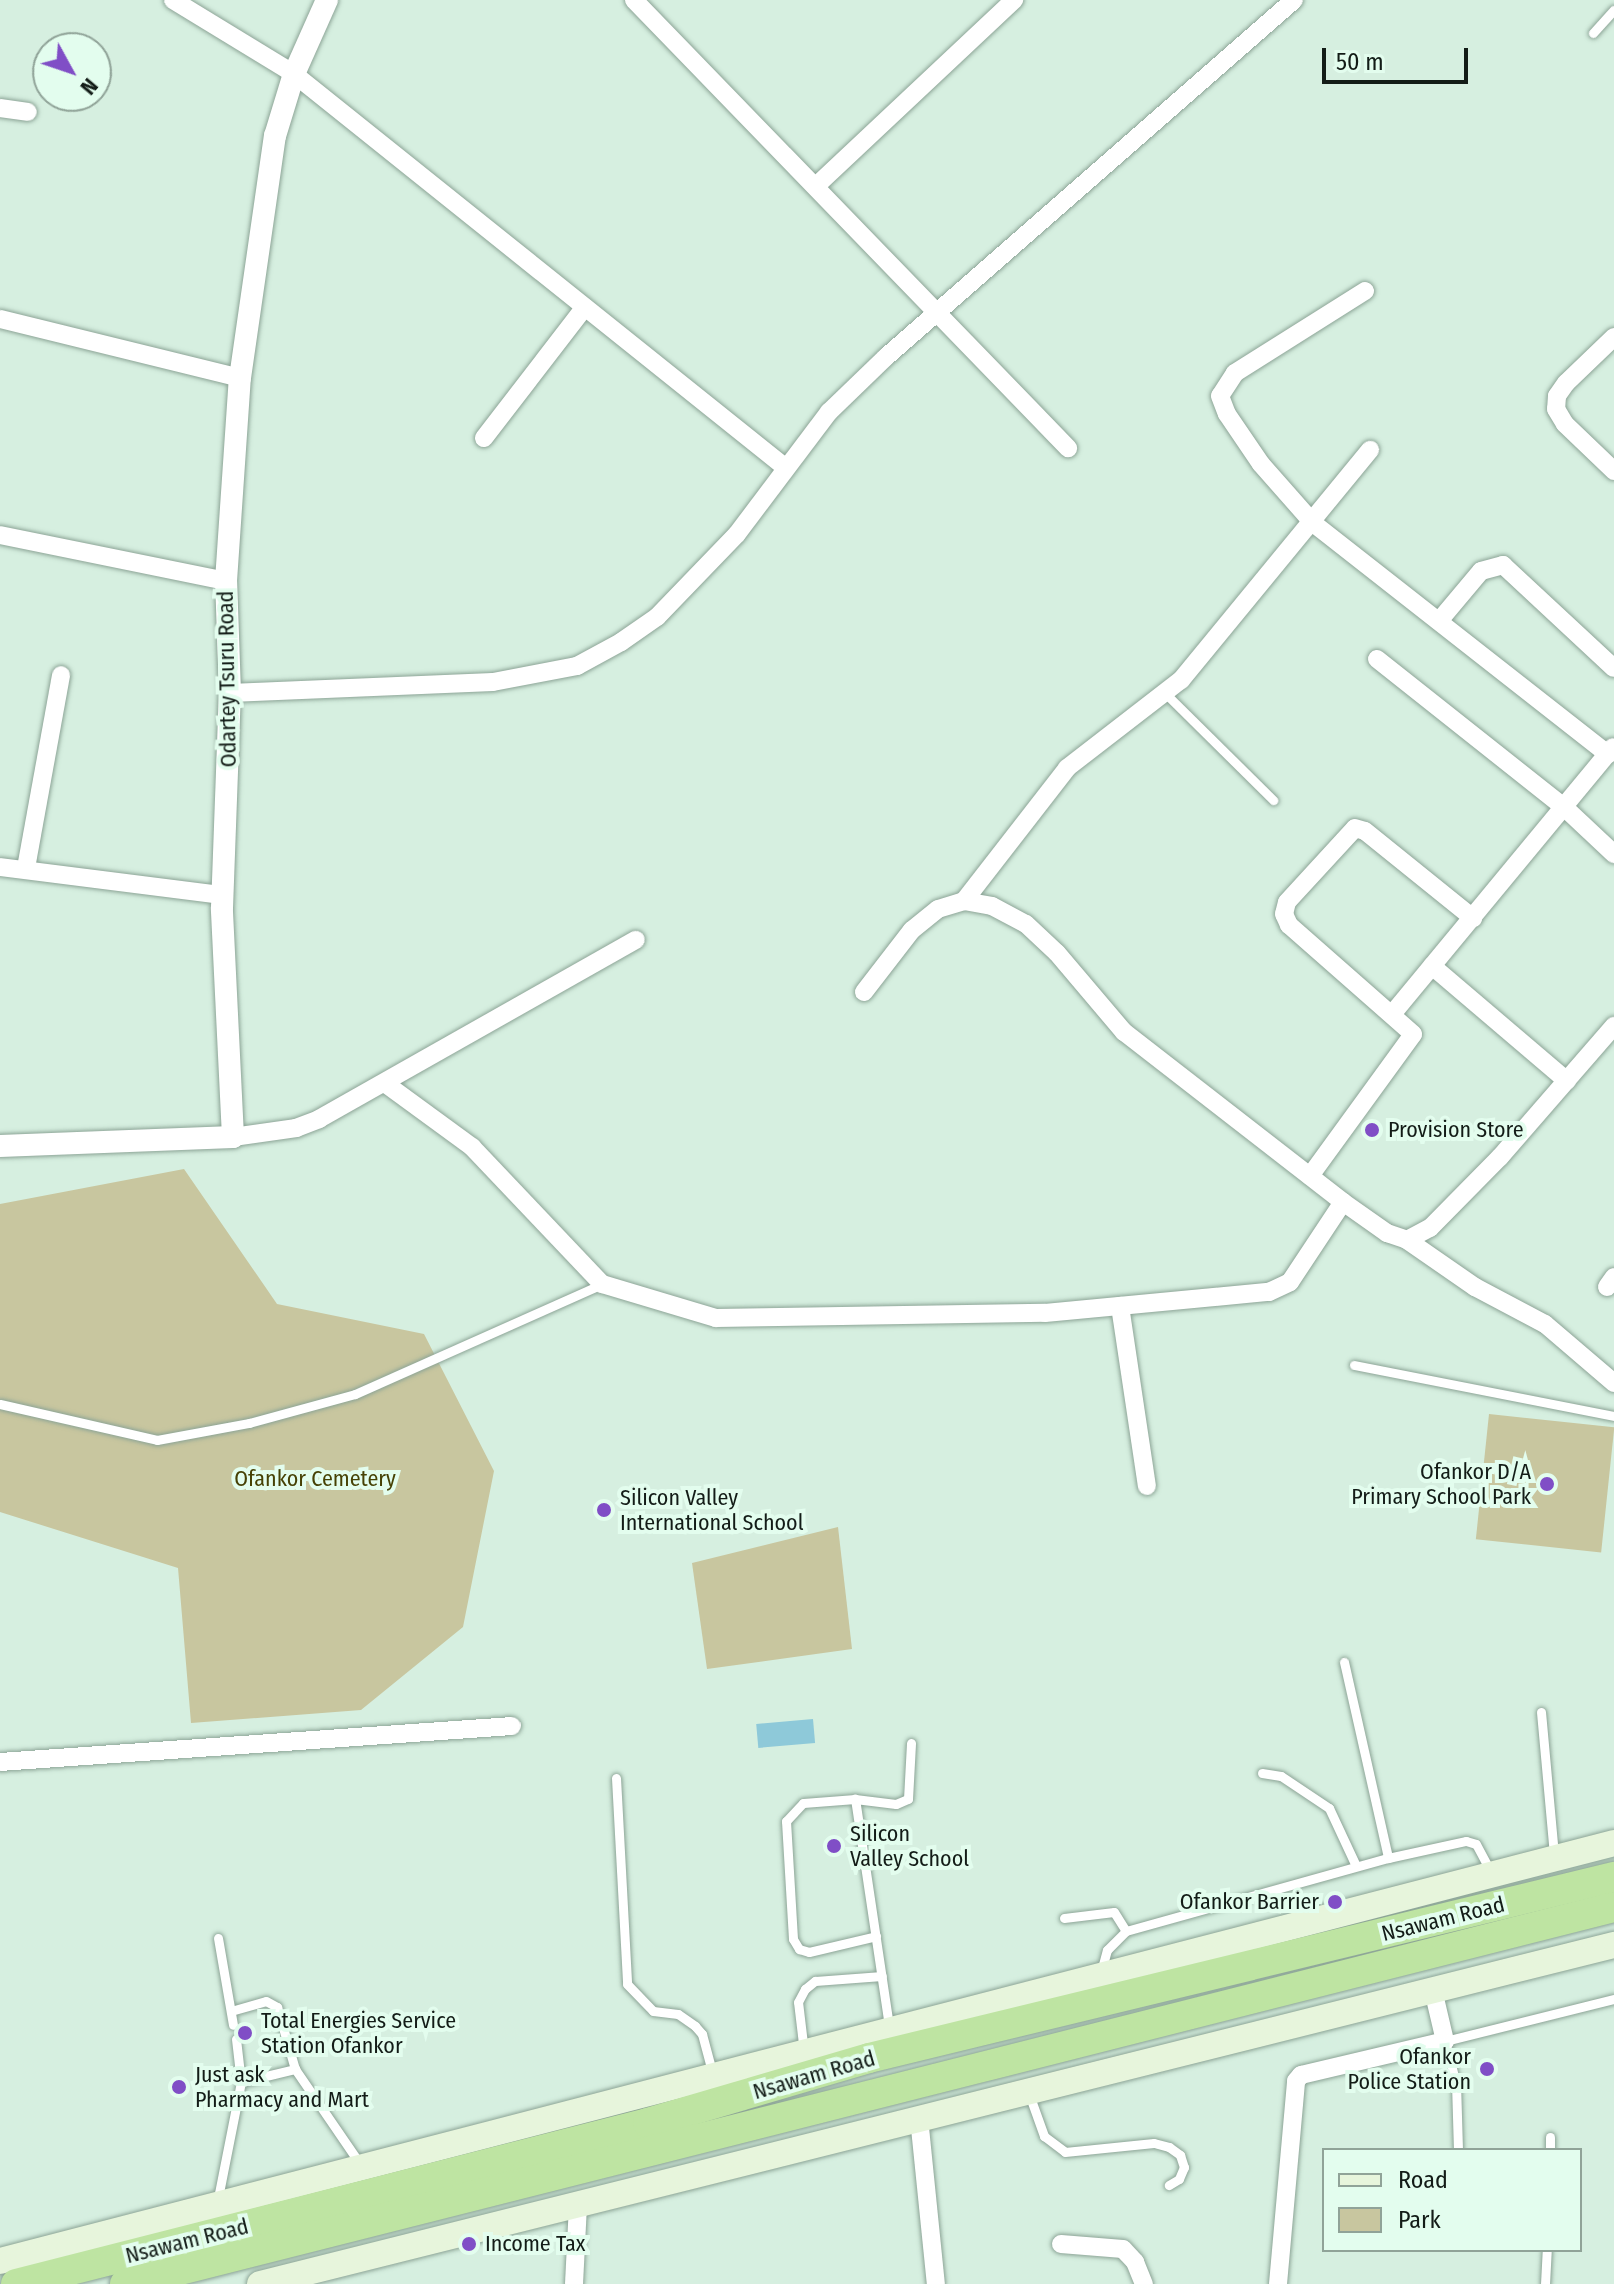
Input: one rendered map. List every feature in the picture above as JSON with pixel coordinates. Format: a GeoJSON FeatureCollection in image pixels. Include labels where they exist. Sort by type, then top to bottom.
{"type":"FeatureCollection","features":[{"type":"Feature","properties":{"kind":"highway","name":"Nsawam Road"},"geometry":{"type":"LineString","coordinates":[[16,2284],[633,2127],[869,2058],[1614,1877]]}},
{"type":"Feature","properties":{"kind":"highway","name":"Nsawam Road"},"geometry":{"type":"LineString","coordinates":[[125,2284],[1614,1907]]}},
{"type":"Feature","properties":{"kind":"main road"},"geometry":{"type":"LineString","coordinates":[[0,2261],[1100,1979],[1555,1859],[1611,1838]]}},
{"type":"Feature","properties":{"kind":"main road"},"geometry":{"type":"LineString","coordinates":[[260,2284],[1614,1945]]}},
{"type":"Feature","properties":{"kind":"street"},"geometry":{"type":"LineString","coordinates":[[173,0],[294,74],[786,468]]}},
{"type":"Feature","properties":{"kind":"street","name":"Odartey Tsuru Road"},"geometry":{"type":"LineString","coordinates":[[233,1137],[223,895],[230,693],[226,581],[240,378],[275,136],[294,74],[327,0]]}},
{"type":"Feature","properties":{"kind":"street"},"geometry":{"type":"LineString","coordinates":[[634,0],[1068,448]]}},
{"type":"Feature","properties":{"kind":"street"},"geometry":{"type":"LineString","coordinates":[[816,186],[1014,0]]}},
{"type":"Feature","properties":{"kind":"street"},"geometry":{"type":"LineString","coordinates":[[230,693],[493,682],[577,666],[657,617],[737,534],[829,412],[1294,0]]}},
{"type":"Feature","properties":{"kind":"street"},"geometry":{"type":"LineString","coordinates":[[0,108],[28,112]]}},
{"type":"Feature","properties":{"kind":"street"},"geometry":{"type":"LineString","coordinates":[[1365,291],[1235,373],[1220,396],[1261,464],[1313,523],[1611,750],[1393,1013]]}},
{"type":"Feature","properties":{"kind":"street"},"geometry":{"type":"LineString","coordinates":[[484,438],[585,307]]}},
{"type":"Feature","properties":{"kind":"street"},"geometry":{"type":"LineString","coordinates":[[0,319],[240,378]]}},
{"type":"Feature","properties":{"kind":"street"},"geometry":{"type":"LineString","coordinates":[[1614,337],[1566,383],[1556,409],[1565,424],[1614,471]]}},
{"type":"Feature","properties":{"kind":"street"},"geometry":{"type":"LineString","coordinates":[[964,901],[1067,768],[1166,694],[1313,523],[1370,450]]}},
{"type":"Feature","properties":{"kind":"street"},"geometry":{"type":"LineString","coordinates":[[0,535],[226,581]]}},
{"type":"Feature","properties":{"kind":"street"},"geometry":{"type":"LineString","coordinates":[[1439,621],[1481,571],[1503,565],[1614,668]]}},
{"type":"Feature","properties":{"kind":"street"},"geometry":{"type":"LineString","coordinates":[[1377,659],[1564,807],[1614,854]]}},
{"type":"Feature","properties":{"kind":"street"},"geometry":{"type":"LineString","coordinates":[[26,868],[61,675]]}},
{"type":"Feature","properties":{"kind":"street"},"geometry":{"type":"LineString","coordinates":[[1310,1176],[1413,1034],[1393,1013],[1289,925],[1284,914],[1287,902],[1355,828],[1365,831],[1473,918]]}},
{"type":"Feature","properties":{"kind":"street"},"geometry":{"type":"LineString","coordinates":[[0,867],[223,895]]}},
{"type":"Feature","properties":{"kind":"street"},"geometry":{"type":"LineString","coordinates":[[864,992],[912,930],[938,909],[964,901],[992,906],[1026,924],[1057,953],[1124,1032],[1343,1202],[1387,1233],[1407,1240],[1502,1304],[1545,1324],[1614,1383]]}},
{"type":"Feature","properties":{"kind":"street"},"geometry":{"type":"LineString","coordinates":[[0,1146],[233,1137],[296,1128],[386,1084],[636,940]]}},
{"type":"Feature","properties":{"kind":"street"},"geometry":{"type":"LineString","coordinates":[[1432,966],[1567,1081]]}},
{"type":"Feature","properties":{"kind":"street"},"geometry":{"type":"LineString","coordinates":[[1407,1240],[1430,1228],[1567,1081],[1607,1048],[1614,1026]]}},
{"type":"Feature","properties":{"kind":"street"},"geometry":{"type":"LineString","coordinates":[[386,1084],[472,1147],[602,1284],[716,1318],[764,1321],[1120,1306],[1269,1292],[1290,1282],[1343,1202]]}},
{"type":"Feature","properties":{"kind":"street"},"geometry":{"type":"LineString","coordinates":[[1120,1306],[1147,1486]]}},
{"type":"Feature","properties":{"kind":"street"},"geometry":{"type":"LineString","coordinates":[[0,1762],[512,1726]]}},
{"type":"Feature","properties":{"kind":"street"},"geometry":{"type":"LineString","coordinates":[[1278,2284],[1296,2081],[1301,2075],[1445,2041],[1433,1990]]}},
{"type":"Feature","properties":{"kind":"street"},"geometry":{"type":"LineString","coordinates":[[919,2118],[936,2284]]}},
{"type":"Feature","properties":{"kind":"street"},"geometry":{"type":"LineString","coordinates":[[574,2284],[578,2204]]}},
{"type":"Feature","properties":{"kind":"street"},"geometry":{"type":"LineString","coordinates":[[1061,2244],[1123,2249],[1135,2262],[1144,2284]]}},
{"type":"Feature","properties":{"kind":"lane"},"geometry":{"type":"LineString","coordinates":[[1593,33],[1614,10]]}},
{"type":"Feature","properties":{"kind":"lane"},"geometry":{"type":"LineString","coordinates":[[1166,694],[1273,800]]}},
{"type":"Feature","properties":{"kind":"lane"},"geometry":{"type":"LineString","coordinates":[[0,1404],[157,1440],[249,1423],[355,1394],[602,1284]]}},
{"type":"Feature","properties":{"kind":"lane"},"geometry":{"type":"LineString","coordinates":[[1354,1365],[1614,1416]]}},
{"type":"Feature","properties":{"kind":"lane"},"geometry":{"type":"LineString","coordinates":[[1344,1662],[1388,1858]]}},
{"type":"Feature","properties":{"kind":"lane"},"geometry":{"type":"LineString","coordinates":[[1541,1712],[1555,1859]]}},
{"type":"Feature","properties":{"kind":"lane"},"geometry":{"type":"LineString","coordinates":[[876,1936],[809,1952],[799,1949],[793,1939],[786,1821],[803,1803],[855,1799],[896,1804],[908,1799],[911,1743]]}},
{"type":"Feature","properties":{"kind":"lane"},"geometry":{"type":"LineString","coordinates":[[1262,1773],[1281,1776],[1329,1808],[1356,1866]]}},
{"type":"Feature","properties":{"kind":"lane"},"geometry":{"type":"LineString","coordinates":[[616,1778],[627,1984],[653,2011],[678,2014],[702,2034],[714,2078]]}},
{"type":"Feature","properties":{"kind":"lane"},"geometry":{"type":"LineString","coordinates":[[855,1799],[890,2034]]}},
{"type":"Feature","properties":{"kind":"lane"},"geometry":{"type":"LineString","coordinates":[[1100,1979],[1107,1950],[1126,1931],[1356,1866],[1466,1841],[1476,1844],[1492,1875]]}},
{"type":"Feature","properties":{"kind":"lane"},"geometry":{"type":"LineString","coordinates":[[1064,1918],[1114,1912],[1126,1931]]}},
{"type":"Feature","properties":{"kind":"lane"},"geometry":{"type":"LineString","coordinates":[[218,1938],[233,2025]]}},
{"type":"Feature","properties":{"kind":"lane"},"geometry":{"type":"LineString","coordinates":[[805,2055],[798,2002],[805,1989],[815,1981],[882,1976]]}},
{"type":"Feature","properties":{"kind":"lane"},"geometry":{"type":"LineString","coordinates":[[1458,2148],[1456,2084],[1445,2041],[1614,1999]]}},
{"type":"Feature","properties":{"kind":"lane"},"geometry":{"type":"LineString","coordinates":[[231,2011],[266,2001],[277,2007],[295,2069],[362,2167]]}},
{"type":"Feature","properties":{"kind":"lane"},"geometry":{"type":"LineString","coordinates":[[217,2203],[241,2082],[236,2039]]}},
{"type":"Feature","properties":{"kind":"lane"},"geometry":{"type":"LineString","coordinates":[[241,2082],[295,2069]]}},
{"type":"Feature","properties":{"kind":"lane"},"geometry":{"type":"LineString","coordinates":[[1028,2091],[1037,2122],[1055,2147],[1065,2152],[1154,2143],[1169,2147],[1180,2155],[1184,2167],[1179,2179],[1169,2185]]}},
{"type":"Feature","properties":{"kind":"lane"},"geometry":{"type":"LineString","coordinates":[[1550,2137],[1550,2148]]}},
{"type":"Feature","properties":{"kind":"lane"},"geometry":{"type":"LineString","coordinates":[[1545,2284],[1547,2252]]}},
{"type":"Feature","properties":{"kind":"green space","name":"Ofankor Cemetery"},"geometry":{"type":"Polygon","coordinates":[[[184,1169],[277,1304],[424,1334],[494,1471],[463,1627],[361,1710],[191,1723],[178,1568],[0,1512],[0,1204],[184,1169]]]}},
{"type":"Feature","properties":{"kind":"green space","name":"Ofankor D/A Primary School Park"},"geometry":{"type":"Polygon","coordinates":[[[1489,1414],[1614,1427],[1601,1552],[1476,1539],[1489,1414]]]}},
{"type":"Feature","properties":{"kind":"green space"},"geometry":{"type":"Polygon","coordinates":[[[838,1527],[852,1649],[707,1669],[692,1563],[838,1527]]]}},
{"type":"Feature","properties":{"kind":"water"},"geometry":{"type":"Polygon","coordinates":[[[813,1719],[815,1743],[758,1748],[756,1724],[813,1719]]]}},
{"type":"Feature","properties":{"kind":"place","name":"Provision Store"},"geometry":{"type":"Point","coordinates":[1372,1130]}},
{"type":"Feature","properties":{"kind":"place","name":"Ofankor D/A Primary School Park"},"geometry":{"type":"Point","coordinates":[1547,1484]}},
{"type":"Feature","properties":{"kind":"place","name":"Silicon Valley International School"},"geometry":{"type":"Point","coordinates":[604,1510]}},
{"type":"Feature","properties":{"kind":"place","name":"Silicon Valley School"},"geometry":{"type":"Point","coordinates":[834,1846]}},
{"type":"Feature","properties":{"kind":"place","name":"Ofankor Barrier"},"geometry":{"type":"Point","coordinates":[1335,1902]}},
{"type":"Feature","properties":{"kind":"place","name":"Total Energies Service Station Ofankor"},"geometry":{"type":"Point","coordinates":[245,2033]}},
{"type":"Feature","properties":{"kind":"place","name":"Ofankor Police Station"},"geometry":{"type":"Point","coordinates":[1487,2069]}},
{"type":"Feature","properties":{"kind":"place","name":"Just ask Pharmacy and Mart"},"geometry":{"type":"Point","coordinates":[179,2087]}},
{"type":"Feature","properties":{"kind":"place","name":"Income Tax"},"geometry":{"type":"Point","coordinates":[469,2244]}}]}
